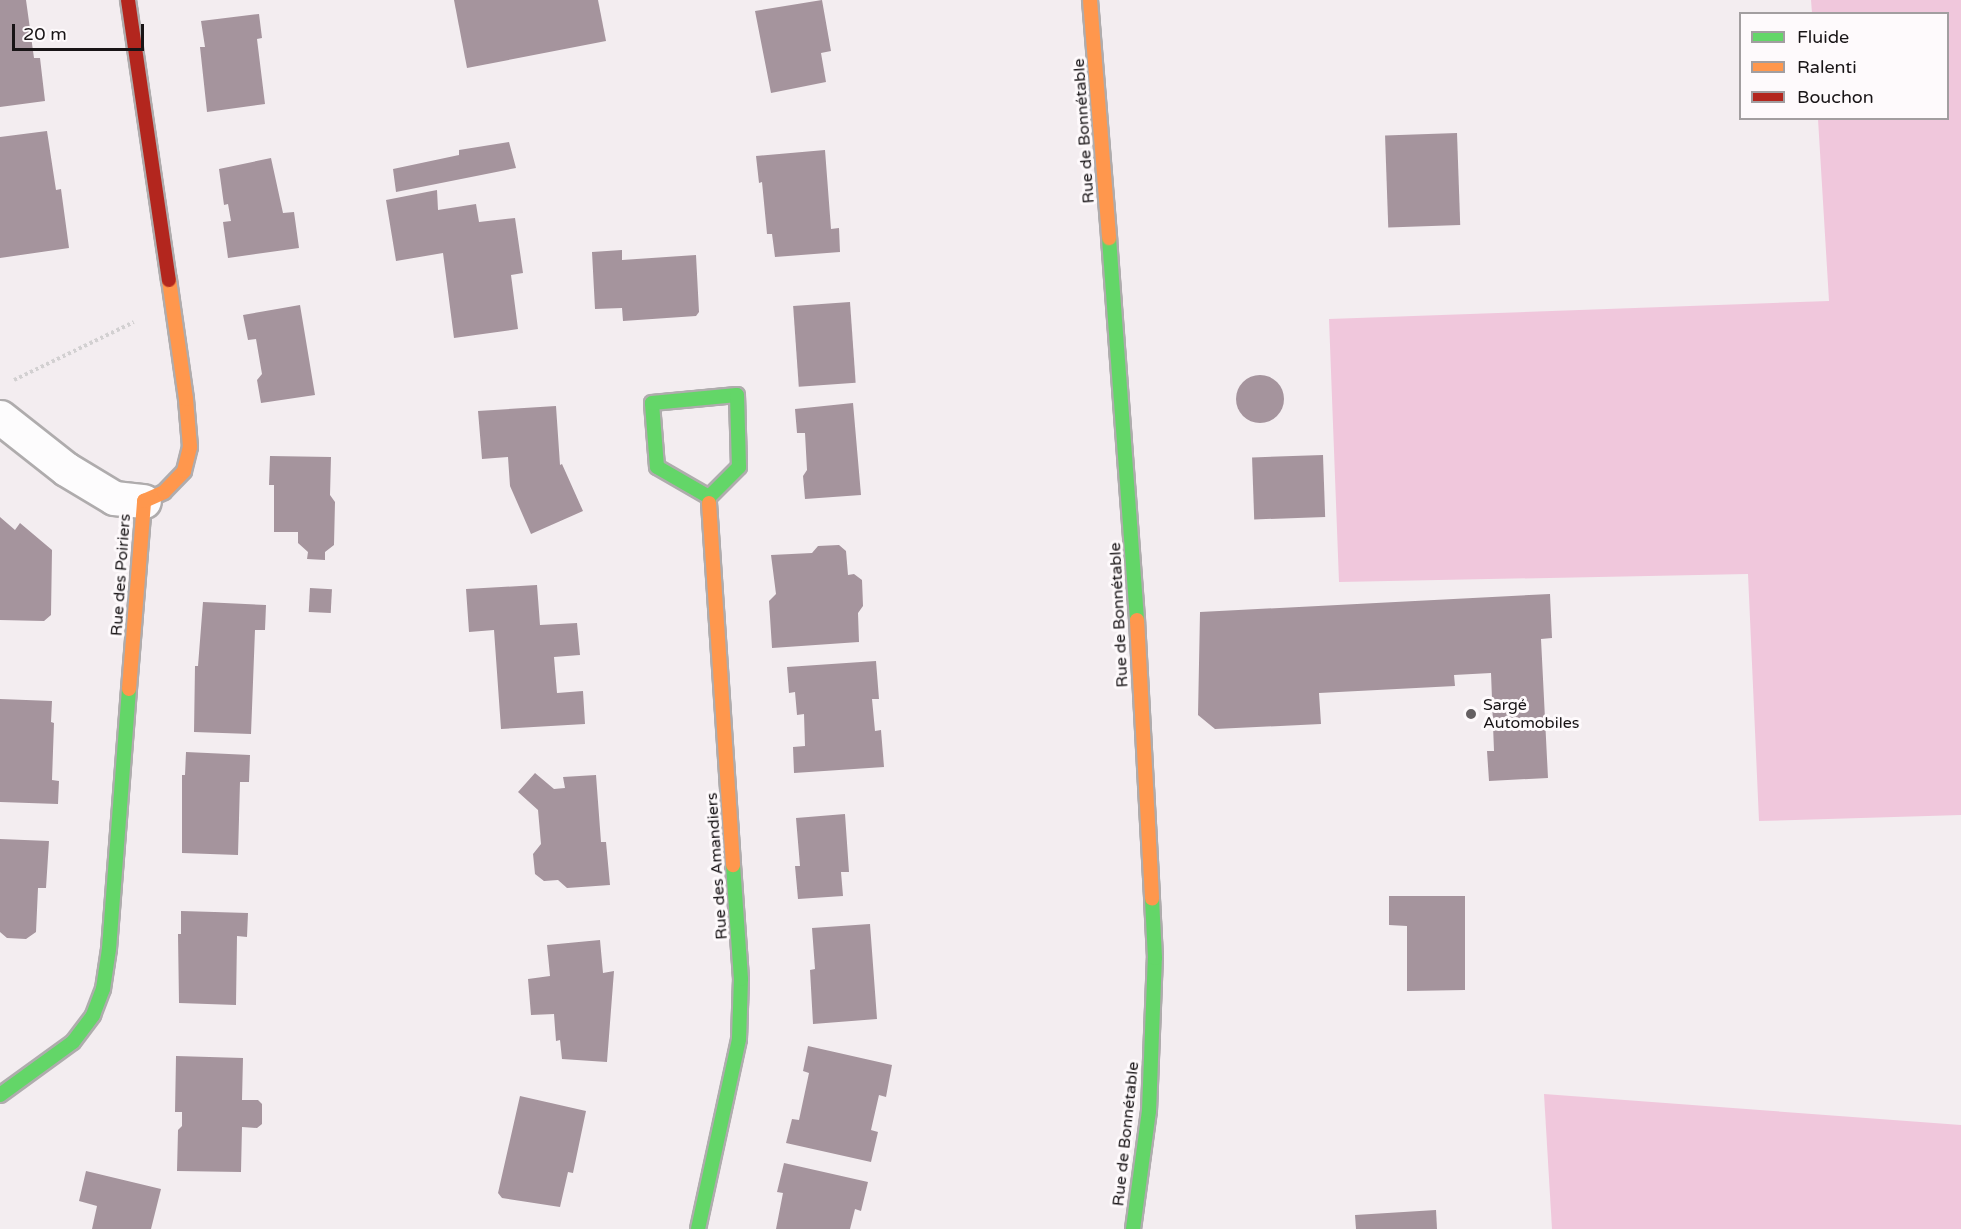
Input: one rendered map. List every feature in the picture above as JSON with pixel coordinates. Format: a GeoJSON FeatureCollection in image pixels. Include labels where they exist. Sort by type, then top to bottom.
{"type":"FeatureCollection","features":[{"type":"Feature","properties":{"kind":"street","name":"Rue des Poiriers"},"geometry":{"type":"LineString","coordinates":[[0,1095],[73,1042],[93,1015],[103,988],[110,937],[144,501],[164,492],[183,471],[190,447],[186,399],[128,0]]}},
{"type":"Feature","properties":{"kind":"street","name":"Rue de Bonnétable"},"geometry":{"type":"LineString","coordinates":[[1090,0],[1132,551],[1155,958],[1149,1112],[1132,1229]]}},
{"type":"Feature","properties":{"kind":"street"},"geometry":{"type":"LineString","coordinates":[[737,395],[739,467],[709,497],[657,467],[652,403],[737,395]]}},
{"type":"Feature","properties":{"kind":"street"},"geometry":{"type":"LineString","coordinates":[[0,417],[66,469],[114,498],[144,501]]}},
{"type":"Feature","properties":{"kind":"street","name":"Rue des Amandiers"},"geometry":{"type":"LineString","coordinates":[[698,1229],[739,1039],[741,979],[709,497]]}},
{"type":"Feature","properties":{"kind":"path"},"geometry":{"type":"LineString","coordinates":[[11,382],[172,304]]}},
{"type":"Feature","properties":{"kind":"shaded area"},"geometry":{"type":"Polygon","coordinates":[[[1811,0],[1961,0],[1961,815],[1759,821],[1748,574],[1339,582],[1329,319],[1829,301],[1818,120],[1949,120],[1949,12],[1812,12],[1811,0]]]}},
{"type":"Feature","properties":{"kind":"shaded area"},"geometry":{"type":"Polygon","coordinates":[[[1544,1094],[1961,1125],[1961,1229],[1552,1229],[1544,1094]]]}},
{"type":"Feature","properties":{"kind":"building"},"geometry":{"type":"Polygon","coordinates":[[[0,0],[26,0],[34,58],[40,58],[45,101],[0,107],[0,0]]]}},
{"type":"Feature","properties":{"kind":"building"},"geometry":{"type":"Polygon","coordinates":[[[454,0],[598,0],[606,41],[467,68],[454,0]]]}},
{"type":"Feature","properties":{"kind":"building"},"geometry":{"type":"Polygon","coordinates":[[[822,0],[831,51],[821,53],[826,82],[771,93],[755,11],[822,0]]]}},
{"type":"Feature","properties":{"kind":"building"},"geometry":{"type":"Polygon","coordinates":[[[259,14],[262,38],[257,39],[265,104],[207,112],[200,47],[205,47],[201,21],[259,14]]]}},
{"type":"Feature","properties":{"kind":"building"},"geometry":{"type":"Polygon","coordinates":[[[47,131],[56,190],[61,189],[69,248],[0,258],[0,137],[47,131]]]}},
{"type":"Feature","properties":{"kind":"building"},"geometry":{"type":"Polygon","coordinates":[[[1457,133],[1460,225],[1388,227],[1385,136],[1457,133]]]}},
{"type":"Feature","properties":{"kind":"building"},"geometry":{"type":"Polygon","coordinates":[[[509,142],[516,168],[396,192],[393,169],[459,155],[459,150],[509,142]]]}},
{"type":"Feature","properties":{"kind":"building"},"geometry":{"type":"Polygon","coordinates":[[[825,150],[831,229],[839,228],[840,252],[775,257],[772,234],[767,234],[762,182],[759,183],[756,156],[825,150]]]}},
{"type":"Feature","properties":{"kind":"building"},"geometry":{"type":"Polygon","coordinates":[[[271,158],[283,213],[294,212],[299,248],[228,258],[223,222],[231,221],[228,204],[224,205],[219,169],[271,158]]]}},
{"type":"Feature","properties":{"kind":"building"},"geometry":{"type":"Polygon","coordinates":[[[437,190],[438,210],[476,204],[479,222],[515,218],[523,273],[511,275],[518,329],[454,338],[443,253],[396,261],[386,200],[437,190]]]}},
{"type":"Feature","properties":{"kind":"building"},"geometry":{"type":"Polygon","coordinates":[[[622,250],[622,260],[696,255],[699,312],[696,316],[623,321],[622,308],[595,309],[592,252],[622,250]]]}},
{"type":"Feature","properties":{"kind":"building"},"geometry":{"type":"Polygon","coordinates":[[[850,302],[856,383],[799,387],[793,306],[850,302]]]}},
{"type":"Feature","properties":{"kind":"building"},"geometry":{"type":"Polygon","coordinates":[[[300,305],[315,395],[261,403],[257,380],[262,374],[256,339],[248,340],[243,315],[300,305]]]}},
{"type":"Feature","properties":{"kind":"building"},"geometry":{"type":"Polygon","coordinates":[[[1260,375],[1277,382],[1284,399],[1277,416],[1260,423],[1243,416],[1236,399],[1243,382],[1260,375]]]}},
{"type":"Feature","properties":{"kind":"building"},"geometry":{"type":"Polygon","coordinates":[[[853,403],[861,495],[805,499],[803,476],[807,470],[805,433],[797,433],[795,409],[853,403]]]}},
{"type":"Feature","properties":{"kind":"building"},"geometry":{"type":"Polygon","coordinates":[[[556,406],[560,465],[562,464],[583,511],[531,534],[510,486],[508,457],[482,459],[478,411],[556,406]]]}},
{"type":"Feature","properties":{"kind":"building"},"geometry":{"type":"Polygon","coordinates":[[[1323,455],[1325,517],[1254,519],[1252,457],[1323,455]]]}},
{"type":"Feature","properties":{"kind":"building"},"geometry":{"type":"Polygon","coordinates":[[[270,456],[331,457],[330,495],[335,502],[334,545],[325,552],[325,560],[307,559],[308,552],[298,543],[298,532],[274,532],[274,485],[269,485],[270,456]]]}},
{"type":"Feature","properties":{"kind":"building"},"geometry":{"type":"Polygon","coordinates":[[[0,517],[15,530],[20,523],[52,550],[51,615],[44,621],[0,620],[0,517]]]}},
{"type":"Feature","properties":{"kind":"building"},"geometry":{"type":"Polygon","coordinates":[[[839,545],[846,551],[848,575],[854,574],[862,580],[863,606],[858,613],[859,642],[772,648],[769,601],[776,594],[771,555],[812,553],[818,546],[839,545]]]}},
{"type":"Feature","properties":{"kind":"building"},"geometry":{"type":"Polygon","coordinates":[[[537,585],[540,625],[577,623],[580,655],[554,657],[557,693],[583,691],[585,724],[501,729],[494,630],[469,632],[466,589],[537,585]]]}},
{"type":"Feature","properties":{"kind":"building"},"geometry":{"type":"Polygon","coordinates":[[[310,588],[332,589],[331,613],[309,612],[310,588]]]}},
{"type":"Feature","properties":{"kind":"building"},"geometry":{"type":"Polygon","coordinates":[[[1550,594],[1552,638],[1541,639],[1548,778],[1489,781],[1487,751],[1494,751],[1491,673],[1454,675],[1455,686],[1319,693],[1321,724],[1215,729],[1198,715],[1200,612],[1550,594]]]}},
{"type":"Feature","properties":{"kind":"building"},"geometry":{"type":"Polygon","coordinates":[[[203,602],[266,605],[265,630],[255,630],[251,734],[194,732],[195,666],[198,666],[203,602]]]}},
{"type":"Feature","properties":{"kind":"building"},"geometry":{"type":"Polygon","coordinates":[[[876,661],[879,699],[872,699],[875,731],[881,730],[884,767],[794,773],[793,747],[805,746],[804,714],[797,715],[795,692],[789,693],[787,667],[876,661]]]}},
{"type":"Feature","properties":{"kind":"building"},"geometry":{"type":"Polygon","coordinates":[[[0,699],[52,701],[51,722],[54,723],[52,780],[59,781],[58,804],[0,802],[0,699]]]}},
{"type":"Feature","properties":{"kind":"building"},"geometry":{"type":"Polygon","coordinates":[[[186,752],[250,755],[249,782],[240,782],[238,855],[182,853],[182,775],[185,775],[186,752]]]}},
{"type":"Feature","properties":{"kind":"building"},"geometry":{"type":"Polygon","coordinates":[[[535,773],[554,789],[565,788],[563,777],[596,775],[601,842],[606,842],[610,885],[567,888],[558,880],[544,881],[535,874],[533,854],[541,844],[538,810],[518,792],[535,773]]]}},
{"type":"Feature","properties":{"kind":"building"},"geometry":{"type":"Polygon","coordinates":[[[845,814],[849,872],[841,872],[843,896],[798,899],[795,866],[800,866],[796,818],[845,814]]]}},
{"type":"Feature","properties":{"kind":"building"},"geometry":{"type":"Polygon","coordinates":[[[0,839],[49,841],[46,888],[38,888],[36,932],[26,939],[7,938],[0,932],[0,839]]]}},
{"type":"Feature","properties":{"kind":"building"},"geometry":{"type":"Polygon","coordinates":[[[1389,896],[1465,896],[1465,990],[1407,991],[1407,926],[1389,925],[1389,896]]]}},
{"type":"Feature","properties":{"kind":"building"},"geometry":{"type":"Polygon","coordinates":[[[181,911],[248,913],[247,937],[237,936],[236,1005],[179,1003],[178,934],[181,934],[181,911]]]}},
{"type":"Feature","properties":{"kind":"building"},"geometry":{"type":"Polygon","coordinates":[[[870,924],[877,1019],[813,1024],[810,970],[815,969],[812,928],[870,924]]]}},
{"type":"Feature","properties":{"kind":"building"},"geometry":{"type":"Polygon","coordinates":[[[600,940],[603,973],[614,971],[607,1062],[562,1059],[560,1040],[556,1041],[554,1014],[531,1015],[528,979],[550,976],[547,945],[600,940]]]}},
{"type":"Feature","properties":{"kind":"building"},"geometry":{"type":"Polygon","coordinates":[[[808,1046],[892,1065],[886,1097],[879,1095],[871,1130],[878,1132],[871,1162],[786,1143],[792,1119],[799,1120],[809,1073],[803,1071],[808,1046]]]}},
{"type":"Feature","properties":{"kind":"building"},"geometry":{"type":"Polygon","coordinates":[[[176,1056],[243,1058],[242,1100],[258,1100],[262,1104],[262,1124],[257,1128],[242,1127],[241,1172],[177,1171],[178,1130],[182,1126],[182,1112],[175,1112],[176,1056]]]}},
{"type":"Feature","properties":{"kind":"building"},"geometry":{"type":"Polygon","coordinates":[[[520,1096],[586,1111],[573,1173],[568,1172],[560,1207],[502,1198],[498,1193],[520,1096]]]}},
{"type":"Feature","properties":{"kind":"building"},"geometry":{"type":"Polygon","coordinates":[[[784,1163],[868,1182],[861,1211],[855,1209],[850,1229],[776,1229],[783,1193],[777,1192],[784,1163]]]}},
{"type":"Feature","properties":{"kind":"building"},"geometry":{"type":"Polygon","coordinates":[[[86,1171],[161,1189],[151,1229],[92,1229],[97,1206],[79,1201],[86,1171]]]}},
{"type":"Feature","properties":{"kind":"building"},"geometry":{"type":"Polygon","coordinates":[[[1436,1210],[1437,1229],[1356,1229],[1355,1215],[1436,1210]]]}},
{"type":"Feature","properties":{"kind":"traffic: fast"},"geometry":{"type":"LineString","coordinates":[[1109,238],[1137,620]]}},
{"type":"Feature","properties":{"kind":"traffic: fast"},"geometry":{"type":"LineString","coordinates":[[709,497],[657,467],[652,403],[737,395],[739,467],[709,497],[709,503]]}},
{"type":"Feature","properties":{"kind":"traffic: fast"},"geometry":{"type":"LineString","coordinates":[[0,1095],[73,1042],[93,1015],[103,989],[109,949],[129,689]]}},
{"type":"Feature","properties":{"kind":"traffic: fast"},"geometry":{"type":"LineString","coordinates":[[698,1229],[739,1039],[741,979],[733,865]]}},
{"type":"Feature","properties":{"kind":"traffic: fast"},"geometry":{"type":"LineString","coordinates":[[1133,1229],[1149,1111],[1155,958],[1152,899]]}},
{"type":"Feature","properties":{"kind":"traffic: slow"},"geometry":{"type":"LineString","coordinates":[[1090,0],[1109,238]]}},
{"type":"Feature","properties":{"kind":"traffic: slow"},"geometry":{"type":"LineString","coordinates":[[129,689],[144,501],[164,492],[184,471],[190,447],[186,399],[169,280]]}},
{"type":"Feature","properties":{"kind":"traffic: slow"},"geometry":{"type":"LineString","coordinates":[[709,503],[733,865]]}},
{"type":"Feature","properties":{"kind":"traffic: slow"},"geometry":{"type":"LineString","coordinates":[[1137,620],[1152,899]]}},
{"type":"Feature","properties":{"kind":"traffic: jam"},"geometry":{"type":"LineString","coordinates":[[128,0],[169,280]]}},
{"type":"Feature","properties":{"kind":"place","name":"Sargé Automobiles"},"geometry":{"type":"Point","coordinates":[1471,714]}}]}
